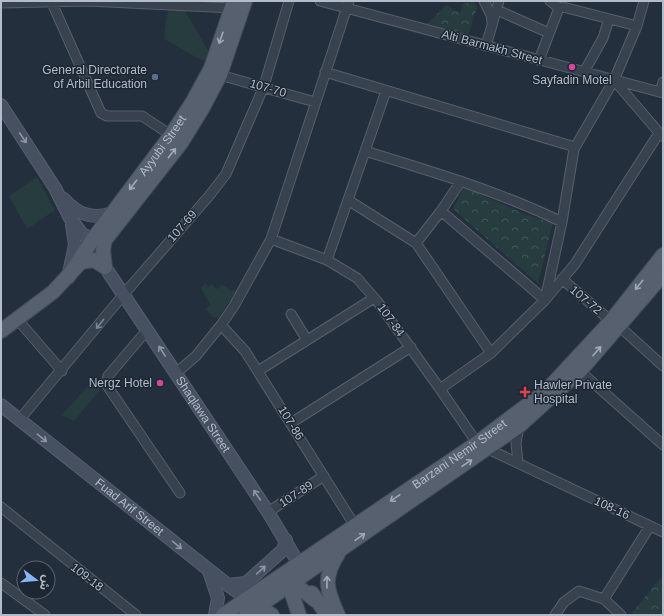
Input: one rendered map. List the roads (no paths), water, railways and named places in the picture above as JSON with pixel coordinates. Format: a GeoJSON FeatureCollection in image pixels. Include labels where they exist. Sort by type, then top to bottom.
{"type":"FeatureCollection","features":[{"type":"Feature","properties":{"kind":"main road","name":"Ayyubi Street"},"geometry":{"type":"LineString","coordinates":[[105,267],[103,250],[105,240],[181,142],[220,75],[245,1]]}},
{"type":"Feature","properties":{"kind":"main road","name":"Ayyubi Street"},"geometry":{"type":"LineString","coordinates":[[68,277],[93,238],[171,135],[192,103],[211,68],[233,4]]}},
{"type":"Feature","properties":{"kind":"main road"},"geometry":{"type":"LineString","coordinates":[[1,105],[55,188],[70,218],[82,234],[93,238],[101,238],[109,233]]}},
{"type":"Feature","properties":{"kind":"main road"},"geometry":{"type":"LineString","coordinates":[[55,188],[74,209],[81,213],[96,217],[112,213]]}},
{"type":"Feature","properties":{"kind":"main road"},"geometry":{"type":"LineString","coordinates":[[68,277],[76,245],[70,218]]}},
{"type":"Feature","properties":{"kind":"main road","name":"Barzani Nemir Street"},"geometry":{"type":"LineString","coordinates":[[301,570],[355,526],[482,446],[519,426],[580,371],[663,255]]}},
{"type":"Feature","properties":{"kind":"main road"},"geometry":{"type":"LineString","coordinates":[[1,331],[17,319],[48,301],[82,262],[86,260],[97,261],[105,267]]}},
{"type":"Feature","properties":{"kind":"main road","name":"Shaqlawa Street"},"geometry":{"type":"LineString","coordinates":[[105,267],[114,286],[124,294],[148,329],[268,512],[286,540],[301,570]]}},
{"type":"Feature","properties":{"kind":"main road","name":"Barzani Nemir Street"},"geometry":{"type":"LineString","coordinates":[[223,615],[255,599],[301,570],[341,550],[482,446],[546,392],[615,323],[659,287],[663,271]]}},
{"type":"Feature","properties":{"kind":"main road","name":"Fuad Arif Street"},"geometry":{"type":"LineString","coordinates":[[1,405],[208,570],[228,585],[255,599]]}},
{"type":"Feature","properties":{"kind":"main road"},"geometry":{"type":"LineString","coordinates":[[228,585],[246,583],[283,550],[286,540]]}},
{"type":"Feature","properties":{"kind":"main road"},"geometry":{"type":"LineString","coordinates":[[338,615],[330,597],[326,582],[329,570],[341,550]]}},
{"type":"Feature","properties":{"kind":"main road"},"geometry":{"type":"LineString","coordinates":[[208,570],[218,598],[215,615]]}},
{"type":"Feature","properties":{"kind":"main road"},"geometry":{"type":"LineString","coordinates":[[299,615],[293,602],[291,585],[301,570],[316,600],[327,615]]}},
{"type":"Feature","properties":{"kind":"main road"},"geometry":{"type":"LineString","coordinates":[[272,615],[255,599],[277,584],[291,585],[301,589],[316,600]]}},
{"type":"Feature","properties":{"kind":"main road","name":"Barzani Nemir Street"},"geometry":{"type":"LineString","coordinates":[[246,615],[255,599]]}},
{"type":"Feature","properties":{"kind":"street"},"geometry":{"type":"LineString","coordinates":[[1,3],[88,1],[233,4]]}},
{"type":"Feature","properties":{"kind":"street","name":"107-69"},"geometry":{"type":"LineString","coordinates":[[20,420],[226,174],[264,86],[289,1]]}},
{"type":"Feature","properties":{"kind":"street","name":"Alti Barmakh Street"},"geometry":{"type":"LineString","coordinates":[[320,1],[348,5],[486,46],[662,93]]}},
{"type":"Feature","properties":{"kind":"street"},"geometry":{"type":"LineString","coordinates":[[484,1],[491,15],[492,23]]}},
{"type":"Feature","properties":{"kind":"street"},"geometry":{"type":"LineString","coordinates":[[486,46],[499,1]]}},
{"type":"Feature","properties":{"kind":"street"},"geometry":{"type":"LineString","coordinates":[[550,1],[559,8]]}},
{"type":"Feature","properties":{"kind":"street"},"geometry":{"type":"LineString","coordinates":[[545,300],[562,222],[575,148],[614,80],[637,26],[644,1]]}},
{"type":"Feature","properties":{"kind":"street"},"geometry":{"type":"LineString","coordinates":[[52,3],[102,113],[107,116],[142,116],[171,135]]}},
{"type":"Feature","properties":{"kind":"street"},"geometry":{"type":"LineString","coordinates":[[176,373],[196,356],[221,325],[238,300],[271,239],[348,5]]}},
{"type":"Feature","properties":{"kind":"street"},"geometry":{"type":"LineString","coordinates":[[559,8],[563,6],[637,26]]}},
{"type":"Feature","properties":{"kind":"street"},"geometry":{"type":"LineString","coordinates":[[539,60],[559,8]]}},
{"type":"Feature","properties":{"kind":"street"},"geometry":{"type":"LineString","coordinates":[[497,10],[549,33]]}},
{"type":"Feature","properties":{"kind":"street"},"geometry":{"type":"LineString","coordinates":[[584,72],[603,38],[609,19]]}},
{"type":"Feature","properties":{"kind":"street"},"geometry":{"type":"LineString","coordinates":[[325,72],[575,148]]}},
{"type":"Feature","properties":{"kind":"street","name":"107-70"},"geometry":{"type":"LineString","coordinates":[[220,75],[264,86],[315,102]]}},
{"type":"Feature","properties":{"kind":"street"},"geometry":{"type":"LineString","coordinates":[[440,389],[491,353],[545,300],[575,264],[661,135],[614,80]]}},
{"type":"Feature","properties":{"kind":"street"},"geometry":{"type":"LineString","coordinates":[[662,93],[663,82]]}},
{"type":"Feature","properties":{"kind":"street"},"geometry":{"type":"LineString","coordinates":[[327,260],[386,91]]}},
{"type":"Feature","properties":{"kind":"street"},"geometry":{"type":"LineString","coordinates":[[365,151],[461,181],[523,203],[562,222]]}},
{"type":"Feature","properties":{"kind":"street"},"geometry":{"type":"LineString","coordinates":[[416,243],[441,211],[461,181]]}},
{"type":"Feature","properties":{"kind":"street"},"geometry":{"type":"LineString","coordinates":[[348,200],[416,243],[491,353]]}},
{"type":"Feature","properties":{"kind":"street"},"geometry":{"type":"LineString","coordinates":[[441,211],[545,300]]}},
{"type":"Feature","properties":{"kind":"street","name":"107-84"},"geometry":{"type":"LineString","coordinates":[[271,239],[327,260],[357,278],[374,298],[482,446]]}},
{"type":"Feature","properties":{"kind":"street","name":"107-72"},"geometry":{"type":"LineString","coordinates":[[562,279],[615,323],[663,366]]}},
{"type":"Feature","properties":{"kind":"street"},"geometry":{"type":"LineString","coordinates":[[258,371],[374,298]]}},
{"type":"Feature","properties":{"kind":"street"},"geometry":{"type":"LineString","coordinates":[[291,314],[308,340]]}},
{"type":"Feature","properties":{"kind":"street"},"geometry":{"type":"LineString","coordinates":[[17,319],[62,371]]}},
{"type":"Feature","properties":{"kind":"street","name":"107-86"},"geometry":{"type":"LineString","coordinates":[[221,325],[246,351],[355,526]]}},
{"type":"Feature","properties":{"kind":"street"},"geometry":{"type":"LineString","coordinates":[[148,329],[108,376],[106,384],[180,493]]}},
{"type":"Feature","properties":{"kind":"street"},"geometry":{"type":"LineString","coordinates":[[291,423],[411,348]]}},
{"type":"Feature","properties":{"kind":"street"},"geometry":{"type":"LineString","coordinates":[[580,371],[663,444]]}},
{"type":"Feature","properties":{"kind":"street"},"geometry":{"type":"LineString","coordinates":[[518,463],[516,443],[519,426]]}},
{"type":"Feature","properties":{"kind":"street","name":"108-16"},"geometry":{"type":"LineString","coordinates":[[482,446],[560,485],[663,532]]}},
{"type":"Feature","properties":{"kind":"street","name":"107-89"},"geometry":{"type":"LineString","coordinates":[[268,512],[324,476]]}},
{"type":"Feature","properties":{"kind":"street","name":"109-18"},"geometry":{"type":"LineString","coordinates":[[1,507],[136,615]]}},
{"type":"Feature","properties":{"kind":"street"},"geometry":{"type":"LineString","coordinates":[[604,599],[650,526]]}},
{"type":"Feature","properties":{"kind":"street"},"geometry":{"type":"LineString","coordinates":[[1,582],[45,615]]}},
{"type":"Feature","properties":{"kind":"street"},"geometry":{"type":"LineString","coordinates":[[555,615],[564,602],[579,591],[604,599],[621,615]]}},
{"type":"Feature","properties":{"kind":"place","name":"Sayfadin Motel"},"geometry":{"type":"Point","coordinates":[572,67]}},
{"type":"Feature","properties":{"kind":"place","name":"General Directorate of Arbil Education"},"geometry":{"type":"Point","coordinates":[155,77]}},
{"type":"Feature","properties":{"kind":"place","name":"Nergz Hotel"},"geometry":{"type":"Point","coordinates":[160,383]}},
{"type":"Feature","properties":{"kind":"place","name":"Hawler Private Hospital"},"geometry":{"type":"Point","coordinates":[525,392]}}]}
